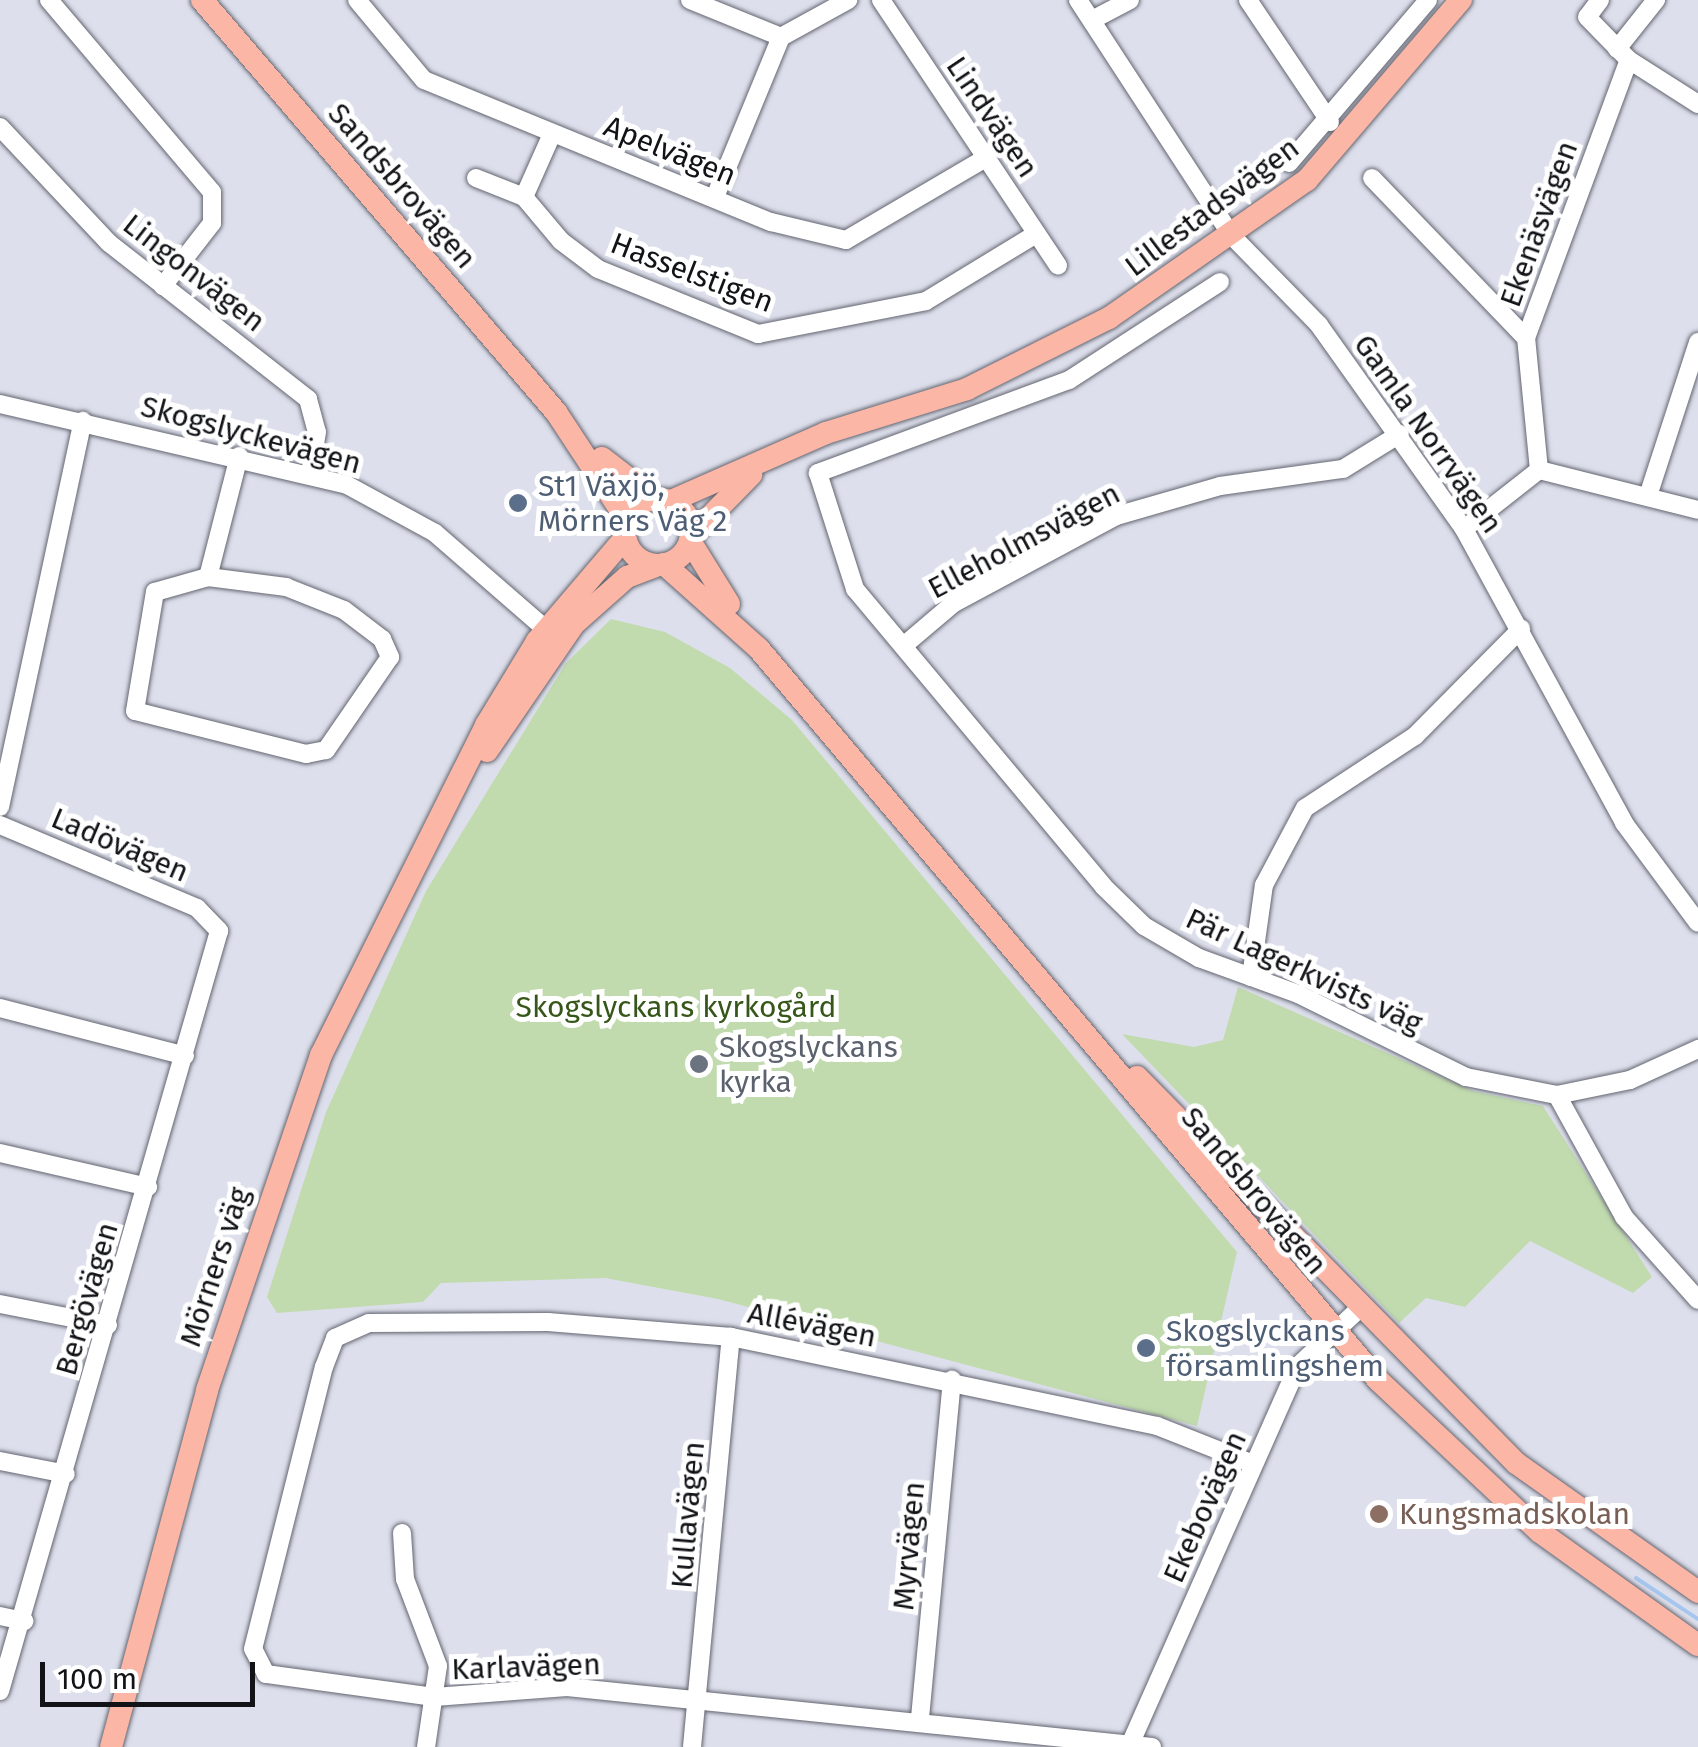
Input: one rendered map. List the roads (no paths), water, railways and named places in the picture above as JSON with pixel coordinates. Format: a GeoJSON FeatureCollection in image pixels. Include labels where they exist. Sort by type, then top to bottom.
{"type":"FeatureCollection","features":[{"type":"Feature","properties":{"kind":"main road","name":"Sandsbrovägen"},"geometry":{"type":"LineString","coordinates":[[202,0],[556,412],[662,500],[758,648],[1336,1329],[1474,1477],[1698,1645]]}},
{"type":"Feature","properties":{"kind":"main road","name":"Lillestadsvägen"},"geometry":{"type":"LineString","coordinates":[[626,529],[662,500],[786,449],[967,389],[1109,318],[1307,180],[1461,0]]}},
{"type":"Feature","properties":{"kind":"main road","name":"Sandsbrovägen"},"geometry":{"type":"LineString","coordinates":[[556,412],[626,529],[635,556],[661,565],[758,648]]}},
{"type":"Feature","properties":{"kind":"main road","name":"Lillestadsvägen"},"geometry":{"type":"LineString","coordinates":[[661,565],[690,539],[718,502],[786,449]]}},
{"type":"Feature","properties":{"kind":"main road","name":"Mörners väg"},"geometry":{"type":"LineString","coordinates":[[111,1747],[272,1186],[336,1023],[433,828],[552,636],[626,529]]}},
{"type":"Feature","properties":{"kind":"main road","name":"Mörners väg"},"geometry":{"type":"LineString","coordinates":[[552,636],[627,577],[661,565]]}},
{"type":"Feature","properties":{"kind":"main road","name":"Sandsbrovägen"},"geometry":{"type":"LineString","coordinates":[[1013,948],[1358,1309],[1516,1463],[1698,1592]]}},
{"type":"Feature","properties":{"kind":"street"},"geometry":{"type":"LineString","coordinates":[[49,0],[212,192],[212,223],[163,286]]}},
{"type":"Feature","properties":{"kind":"street","name":"Apelvägen"},"geometry":{"type":"LineString","coordinates":[[357,0],[424,80],[714,197],[846,240],[986,158]]}},
{"type":"Feature","properties":{"kind":"street"},"geometry":{"type":"LineString","coordinates":[[690,0],[780,37]]}},
{"type":"Feature","properties":{"kind":"street"},"geometry":{"type":"LineString","coordinates":[[714,197],[780,37],[848,0]]}},
{"type":"Feature","properties":{"kind":"street","name":"Lindvägen"},"geometry":{"type":"LineString","coordinates":[[881,0],[1058,265]]}},
{"type":"Feature","properties":{"kind":"street","name":"Gamla Norrvägen"},"geometry":{"type":"LineString","coordinates":[[1078,0],[1231,235],[1319,325],[1464,529],[1624,822],[1698,924]]}},
{"type":"Feature","properties":{"kind":"street"},"geometry":{"type":"LineString","coordinates":[[1092,20],[1130,0]]}},
{"type":"Feature","properties":{"kind":"street"},"geometry":{"type":"LineString","coordinates":[[1248,0],[1330,122]]}},
{"type":"Feature","properties":{"kind":"street","name":"Lillestadsvägen"},"geometry":{"type":"LineString","coordinates":[[1289,163],[1330,122],[1428,0]]}},
{"type":"Feature","properties":{"kind":"street"},"geometry":{"type":"LineString","coordinates":[[1600,0],[1587,17],[1623,54],[1698,104]]}},
{"type":"Feature","properties":{"kind":"street","name":"Ekenäsvägen"},"geometry":{"type":"LineString","coordinates":[[1540,470],[1526,338],[1623,54],[1656,0]]}},
{"type":"Feature","properties":{"kind":"street"},"geometry":{"type":"LineString","coordinates":[[476,178],[524,197],[552,134]]}},
{"type":"Feature","properties":{"kind":"street","name":"Lingonvägen"},"geometry":{"type":"LineString","coordinates":[[3,136],[163,286],[308,399],[318,432],[310,473]]}},
{"type":"Feature","properties":{"kind":"street"},"geometry":{"type":"LineString","coordinates":[[1372,178],[1526,338]]}},
{"type":"Feature","properties":{"kind":"street","name":"Hasselstigen"},"geometry":{"type":"LineString","coordinates":[[524,197],[598,268],[774,335],[926,301],[1036,234]]}},
{"type":"Feature","properties":{"kind":"street","name":"Lillestadsvägen"},"geometry":{"type":"LineString","coordinates":[[818,473],[1069,380],[1220,282]]}},
{"type":"Feature","properties":{"kind":"street"},"geometry":{"type":"LineString","coordinates":[[1109,318],[1126,346]]}},
{"type":"Feature","properties":{"kind":"street"},"geometry":{"type":"LineString","coordinates":[[1649,493],[1698,342]]}},
{"type":"Feature","properties":{"kind":"street","name":"Skogslyckevägen"},"geometry":{"type":"LineString","coordinates":[[0,404],[310,473],[416,520],[552,636]]}},
{"type":"Feature","properties":{"kind":"street"},"geometry":{"type":"LineString","coordinates":[[0,806],[83,421]]}},
{"type":"Feature","properties":{"kind":"street","name":"Elleholmsvägen"},"geometry":{"type":"LineString","coordinates":[[908,642],[954,603],[1116,516],[1220,486],[1343,470],[1400,434]]}},
{"type":"Feature","properties":{"kind":"street"},"geometry":{"type":"LineString","coordinates":[[208,577],[239,456]]}},
{"type":"Feature","properties":{"kind":"street"},"geometry":{"type":"LineString","coordinates":[[1464,529],[1540,470],[1649,493],[1698,510]]}},
{"type":"Feature","properties":{"kind":"street","name":"Pär Lagerkvists väg"},"geometry":{"type":"LineString","coordinates":[[818,473],[855,589],[908,642],[1144,926],[1466,1076],[1556,1095]]}},
{"type":"Feature","properties":{"kind":"street"},"geometry":{"type":"LineString","coordinates":[[208,577],[286,587],[344,610],[382,639],[390,656],[326,750],[306,754],[136,711],[131,695],[155,592],[208,577]]}},
{"type":"Feature","properties":{"kind":"street"},"geometry":{"type":"LineString","coordinates":[[1251,977],[1264,885],[1305,808],[1415,736],[1520,629]]}},
{"type":"Feature","properties":{"kind":"street","name":"Ladövägen"},"geometry":{"type":"LineString","coordinates":[[0,825],[216,920]]}},
{"type":"Feature","properties":{"kind":"street","name":"Bergövägen"},"geometry":{"type":"LineString","coordinates":[[0,1691],[24,1621],[185,1056],[216,920]]}},
{"type":"Feature","properties":{"kind":"street"},"geometry":{"type":"LineString","coordinates":[[0,1008],[185,1056]]}},
{"type":"Feature","properties":{"kind":"street"},"geometry":{"type":"LineString","coordinates":[[1698,1050],[1630,1080],[1556,1095],[1624,1217],[1698,1300]]}},
{"type":"Feature","properties":{"kind":"street"},"geometry":{"type":"LineString","coordinates":[[0,1153],[148,1188]]}},
{"type":"Feature","properties":{"kind":"street"},"geometry":{"type":"LineString","coordinates":[[0,1304],[108,1325]]}},
{"type":"Feature","properties":{"kind":"street","name":"Ekebovägen"},"geometry":{"type":"LineString","coordinates":[[1130,1744],[1297,1367],[1358,1309]]}},
{"type":"Feature","properties":{"kind":"street","name":"Allévägen"},"geometry":{"type":"LineString","coordinates":[[348,1329],[548,1322],[731,1337],[952,1380],[1157,1426],[1254,1464]]}},
{"type":"Feature","properties":{"kind":"street","name":"Karlavägen"},"geometry":{"type":"LineString","coordinates":[[348,1329],[324,1367],[253,1649],[266,1674],[434,1697],[567,1688],[700,1698],[920,1718],[1152,1747]]}},
{"type":"Feature","properties":{"kind":"street","name":"Kullavägen"},"geometry":{"type":"LineString","coordinates":[[692,1747],[700,1698],[731,1337]]}},
{"type":"Feature","properties":{"kind":"street","name":"Myrvägen"},"geometry":{"type":"LineString","coordinates":[[920,1718],[952,1380]]}},
{"type":"Feature","properties":{"kind":"street"},"geometry":{"type":"LineString","coordinates":[[0,1461],[66,1474]]}},
{"type":"Feature","properties":{"kind":"street"},"geometry":{"type":"LineString","coordinates":[[402,1533],[405,1580],[434,1643],[434,1697],[426,1747]]}},
{"type":"Feature","properties":{"kind":"street"},"geometry":{"type":"LineString","coordinates":[[0,1616],[24,1621]]}},
{"type":"Feature","properties":{"kind":"waterway"},"geometry":{"type":"LineString","coordinates":[[1636,1578],[1698,1619]]}},
{"type":"Feature","properties":{"kind":"place","name":"St1 Växjö, Mörners Väg 2"},"geometry":{"type":"Point","coordinates":[518,503]}},
{"type":"Feature","properties":{"kind":"place","name":"Skogslyckans kyrka"},"geometry":{"type":"Point","coordinates":[699,1064]}},
{"type":"Feature","properties":{"kind":"place","name":"Skogslyckans församlingshem"},"geometry":{"type":"Point","coordinates":[1146,1348]}},
{"type":"Feature","properties":{"kind":"place","name":"Kungsmadskolan"},"geometry":{"type":"Point","coordinates":[1379,1514]}},
{"type":"Feature","properties":{"kind":"park label","name":"Skogslyckans kyrkogård"},"geometry":{"type":"Point","coordinates":[676,1007]}}]}
